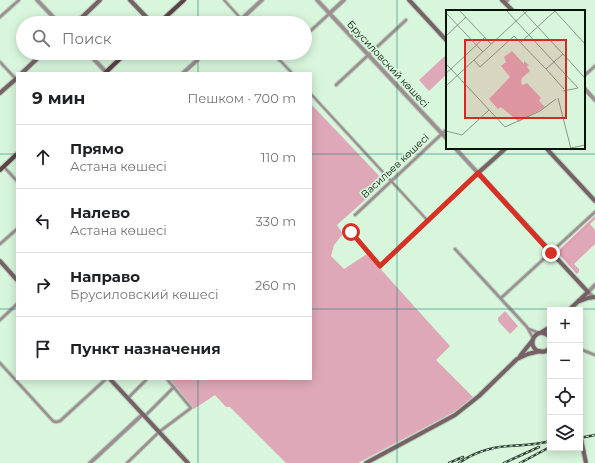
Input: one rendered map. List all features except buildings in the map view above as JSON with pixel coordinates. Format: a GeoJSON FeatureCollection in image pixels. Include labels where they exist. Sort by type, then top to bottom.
{"type":"FeatureCollection","features":[{"type":"Feature","properties":{"kind":"main road"},"geometry":{"type":"LineString","coordinates":[[83,16],[100,0]]}},
{"type":"Feature","properties":{"kind":"main road"},"geometry":{"type":"LineString","coordinates":[[130,0],[145,16]]}},
{"type":"Feature","properties":{"kind":"main road"},"geometry":{"type":"LineString","coordinates":[[167,16],[184,0]]}},
{"type":"Feature","properties":{"kind":"main road"},"geometry":{"type":"LineString","coordinates":[[409,0],[446,40]]}},
{"type":"Feature","properties":{"kind":"main road"},"geometry":{"type":"LineString","coordinates":[[505,1],[512,10]]}},
{"type":"Feature","properties":{"kind":"main road"},"geometry":{"type":"LineString","coordinates":[[23,72],[36,60]]}},
{"type":"Feature","properties":{"kind":"main road"},"geometry":{"type":"LineString","coordinates":[[105,72],[118,60]]}},
{"type":"Feature","properties":{"kind":"main road"},"geometry":{"type":"LineString","coordinates":[[0,93],[16,78]]}},
{"type":"Feature","properties":{"kind":"main road"},"geometry":{"type":"LineString","coordinates":[[505,149],[478,173],[588,292]]}},
{"type":"Feature","properties":{"kind":"main road"},"geometry":{"type":"LineString","coordinates":[[547,149],[595,201]]}},
{"type":"Feature","properties":{"kind":"main road"},"geometry":{"type":"LineString","coordinates":[[2,168],[16,155]]}},
{"type":"Feature","properties":{"kind":"main road"},"geometry":{"type":"LineString","coordinates":[[0,261],[16,279]]}},
{"type":"Feature","properties":{"kind":"main road"},"geometry":{"type":"LineString","coordinates":[[574,307],[588,292]]}},
{"type":"Feature","properties":{"kind":"main road"},"geometry":{"type":"LineString","coordinates":[[573,307],[588,292]]}},
{"type":"Feature","properties":{"kind":"main road"},"geometry":{"type":"LineString","coordinates":[[577,304],[584,299],[593,297]]}},
{"type":"Feature","properties":{"kind":"main road"},"geometry":{"type":"LineString","coordinates":[[366,463],[455,415],[479,396],[524,352],[535,335],[547,329]]}},
{"type":"Feature","properties":{"kind":"main road"},"geometry":{"type":"LineString","coordinates":[[541,333],[547,334]]}},
{"type":"Feature","properties":{"kind":"main road"},"geometry":{"type":"LineString","coordinates":[[533,339],[533,346],[540,352],[547,354]]}},
{"type":"Feature","properties":{"kind":"main road"},"geometry":{"type":"LineString","coordinates":[[517,359],[528,354],[547,350]]}},
{"type":"Feature","properties":{"kind":"main road"},"geometry":{"type":"LineString","coordinates":[[111,380],[188,463]]}},
{"type":"Feature","properties":{"kind":"main road"},"geometry":{"type":"LineString","coordinates":[[583,448],[586,463]]}},
{"type":"Feature","properties":{"kind":"street"},"geometry":{"type":"LineString","coordinates":[[0,17],[19,0]]}},
{"type":"Feature","properties":{"kind":"street"},"geometry":{"type":"LineString","coordinates":[[37,0],[52,16]]}},
{"type":"Feature","properties":{"kind":"street"},"geometry":{"type":"LineString","coordinates":[[224,0],[239,16]]}},
{"type":"Feature","properties":{"kind":"street"},"geometry":{"type":"LineString","coordinates":[[243,16],[262,0]]}},
{"type":"Feature","properties":{"kind":"street","name":"Брусиловский көшесі"},"geometry":{"type":"LineString","coordinates":[[317,0],[446,138]]}},
{"type":"Feature","properties":{"kind":"street"},"geometry":{"type":"LineString","coordinates":[[312,30],[344,0]]}},
{"type":"Feature","properties":{"kind":"street"},"geometry":{"type":"LineString","coordinates":[[336,85],[406,20]]}},
{"type":"Feature","properties":{"kind":"street"},"geometry":{"type":"LineString","coordinates":[[94,60],[105,72]]}},
{"type":"Feature","properties":{"kind":"street"},"geometry":{"type":"LineString","coordinates":[[184,72],[197,60]]}},
{"type":"Feature","properties":{"kind":"street"},"geometry":{"type":"LineString","coordinates":[[279,60],[291,72]]}},
{"type":"Feature","properties":{"kind":"street"},"geometry":{"type":"LineString","coordinates":[[0,62],[16,78]]}},
{"type":"Feature","properties":{"kind":"street"},"geometry":{"type":"LineString","coordinates":[[585,75],[595,66]]}},
{"type":"Feature","properties":{"kind":"street"},"geometry":{"type":"LineString","coordinates":[[585,89],[595,100]]}},
{"type":"Feature","properties":{"kind":"street"},"geometry":{"type":"LineString","coordinates":[[312,95],[428,221]]}},
{"type":"Feature","properties":{"kind":"street","name":"Васильев көшесі"},"geometry":{"type":"LineString","coordinates":[[355,215],[446,130]]}},
{"type":"Feature","properties":{"kind":"street"},"geometry":{"type":"LineString","coordinates":[[351,232],[380,266],[478,173],[456,149]]}},
{"type":"Feature","properties":{"kind":"street"},"geometry":{"type":"LineString","coordinates":[[2,168],[16,180]]}},
{"type":"Feature","properties":{"kind":"street"},"geometry":{"type":"LineString","coordinates":[[501,298],[595,212]]}},
{"type":"Feature","properties":{"kind":"street"},"geometry":{"type":"LineString","coordinates":[[0,244],[16,230]]}},
{"type":"Feature","properties":{"kind":"street"},"geometry":{"type":"LineString","coordinates":[[455,249],[528,329],[533,339]]}},
{"type":"Feature","properties":{"kind":"street"},"geometry":{"type":"LineString","coordinates":[[593,297],[588,292],[594,286]]}},
{"type":"Feature","properties":{"kind":"street"},"geometry":{"type":"LineString","coordinates":[[593,297],[591,292],[594,286]]}},
{"type":"Feature","properties":{"kind":"street"},"geometry":{"type":"LineString","coordinates":[[0,320],[16,305]]}},
{"type":"Feature","properties":{"kind":"street"},"geometry":{"type":"LineString","coordinates":[[528,329],[541,333]]}},
{"type":"Feature","properties":{"kind":"street"},"geometry":{"type":"LineString","coordinates":[[583,350],[595,356]]}},
{"type":"Feature","properties":{"kind":"street"},"geometry":{"type":"LineString","coordinates":[[0,363],[53,421],[56,422],[60,421],[105,380]]}},
{"type":"Feature","properties":{"kind":"street"},"geometry":{"type":"LineString","coordinates":[[128,398],[146,380]]}},
{"type":"Feature","properties":{"kind":"street"},"geometry":{"type":"LineString","coordinates":[[126,463],[159,432],[191,408],[168,380]]}},
{"type":"Feature","properties":{"kind":"street"},"geometry":{"type":"LineString","coordinates":[[91,463],[174,387]]}},
{"type":"Feature","properties":{"kind":"shaded area"},"geometry":{"type":"Polygon","coordinates":[[[446,55],[446,75],[429,91],[419,80],[446,55]]]}},
{"type":"Feature","properties":{"kind":"shaded area"},"geometry":{"type":"Polygon","coordinates":[[[312,105],[385,182],[337,225],[343,234],[334,245],[331,256],[344,269],[367,254],[450,346],[436,360],[473,397],[456,411],[358,463],[286,463],[230,407],[226,407],[215,395],[194,409],[171,380],[312,380],[312,105]]]}},
{"type":"Feature","properties":{"kind":"shaded area"},"geometry":{"type":"Polygon","coordinates":[[[595,216],[595,219],[590,224],[591,225],[563,252],[573,263],[571,264],[579,272],[577,274],[557,252],[595,216]]]}},
{"type":"Feature","properties":{"kind":"shaded area"},"geometry":{"type":"Polygon","coordinates":[[[591,225],[595,230],[595,244],[574,264],[579,269],[579,272],[571,264],[573,263],[563,252],[591,225]]]}},
{"type":"Feature","properties":{"kind":"shaded area"},"geometry":{"type":"Polygon","coordinates":[[[505,311],[518,326],[510,334],[498,321],[498,318],[505,311]]]}},
{"type":"Feature","properties":{"kind":"railway"},"geometry":{"type":"LineString","coordinates":[[583,437],[595,435]]}},
{"type":"Feature","properties":{"kind":"railway"},"geometry":{"type":"LineString","coordinates":[[459,463],[476,453],[489,449],[547,442]]}},
{"type":"Feature","properties":{"kind":"railway"},"geometry":{"type":"LineString","coordinates":[[504,463],[539,447]]}},
{"type":"Feature","properties":{"kind":"railway"},"geometry":{"type":"LineString","coordinates":[[520,463],[547,449]]}},
{"type":"Feature","properties":{"kind":"railway"},"geometry":{"type":"LineString","coordinates":[[449,463],[463,457]]}},
{"type":"Feature","properties":{"kind":"route"},"geometry":{"type":"LineString","coordinates":[[351,232],[380,266],[478,173],[551,253]]}}]}
